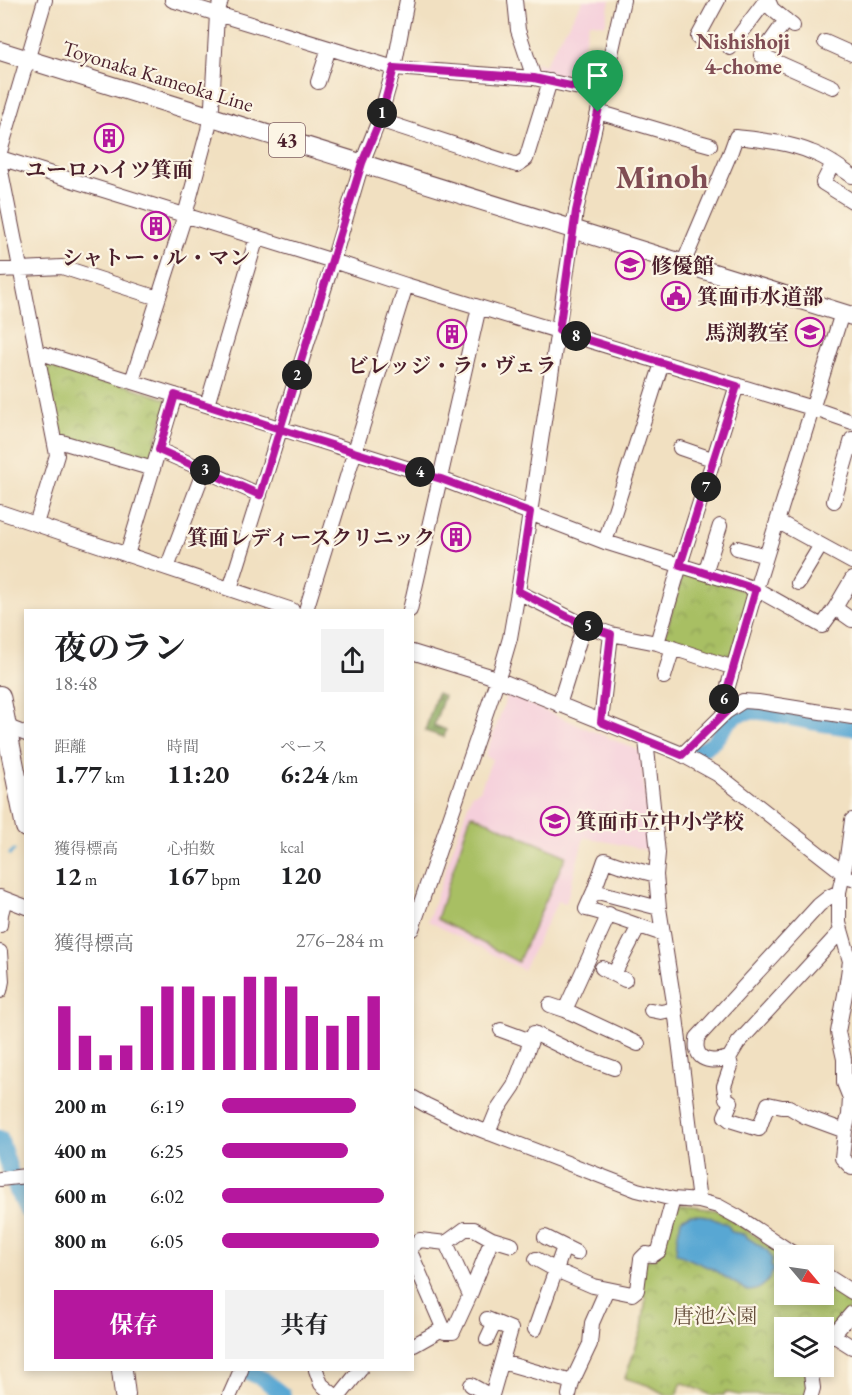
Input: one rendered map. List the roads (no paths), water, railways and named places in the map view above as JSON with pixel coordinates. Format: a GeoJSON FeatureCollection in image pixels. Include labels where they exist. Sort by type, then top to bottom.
{"type":"FeatureCollection","features":[{"type":"Feature","properties":{"kind":"highway"},"geometry":{"type":"LineString","coordinates":[[0,696],[3,725],[24,818]]}},
{"type":"Feature","properties":{"kind":"highway"},"geometry":{"type":"LineString","coordinates":[[122,1371],[125,1395]]}},
{"type":"Feature","properties":{"kind":"main road","name":"Toyonaka Kameoka Line"},"geometry":{"type":"LineString","coordinates":[[0,51],[847,315]]}},
{"type":"Feature","properties":{"kind":"street"},"geometry":{"type":"LineString","coordinates":[[0,152],[45,0]]}},
{"type":"Feature","properties":{"kind":"street"},"geometry":{"type":"LineString","coordinates":[[172,0],[394,68],[534,78],[602,93]]}},
{"type":"Feature","properties":{"kind":"street"},"geometry":{"type":"LineString","coordinates":[[132,381],[185,215],[211,116],[217,14],[222,0]]}},
{"type":"Feature","properties":{"kind":"street"},"geometry":{"type":"LineString","coordinates":[[230,589],[362,163],[380,120],[394,68],[407,2],[393,0]]}},
{"type":"Feature","properties":{"kind":"street"},"geometry":{"type":"LineString","coordinates":[[515,0],[518,30],[534,78]]}},
{"type":"Feature","properties":{"kind":"street"},"geometry":{"type":"LineString","coordinates":[[414,923],[510,638],[579,201],[623,0]]}},
{"type":"Feature","properties":{"kind":"street"},"geometry":{"type":"LineString","coordinates":[[698,37],[718,0]]}},
{"type":"Feature","properties":{"kind":"street"},"geometry":{"type":"LineString","coordinates":[[730,48],[767,0],[772,9],[789,23],[761,55],[833,87]]}},
{"type":"Feature","properties":{"kind":"street"},"geometry":{"type":"LineString","coordinates":[[825,42],[852,54]]}},
{"type":"Feature","properties":{"kind":"street"},"geometry":{"type":"LineString","coordinates":[[318,82],[329,48]]}},
{"type":"Feature","properties":{"kind":"street"},"geometry":{"type":"LineString","coordinates":[[380,120],[517,165],[525,159],[550,81]]}},
{"type":"Feature","properties":{"kind":"street"},"geometry":{"type":"LineString","coordinates":[[598,112],[731,151]]}},
{"type":"Feature","properties":{"kind":"street"},"geometry":{"type":"LineString","coordinates":[[683,264],[736,137],[782,143],[810,151],[852,176]]}},
{"type":"Feature","properties":{"kind":"street"},"geometry":{"type":"LineString","coordinates":[[0,158],[852,422]]}},
{"type":"Feature","properties":{"kind":"street"},"geometry":{"type":"LineString","coordinates":[[832,163],[823,183],[852,201]]}},
{"type":"Feature","properties":{"kind":"street"},"geometry":{"type":"LineString","coordinates":[[0,166],[57,455],[36,524]]}},
{"type":"Feature","properties":{"kind":"street"},"geometry":{"type":"LineString","coordinates":[[207,405],[257,237]]}},
{"type":"Feature","properties":{"kind":"street"},"geometry":{"type":"LineString","coordinates":[[0,270],[62,267],[158,298]]}},
{"type":"Feature","properties":{"kind":"street"},"geometry":{"type":"LineString","coordinates":[[306,609],[406,285]]}},
{"type":"Feature","properties":{"kind":"street"},"geometry":{"type":"LineString","coordinates":[[411,609],[479,307]]}},
{"type":"Feature","properties":{"kind":"street"},"geometry":{"type":"LineString","coordinates":[[726,712],[724,700],[766,556],[812,408],[847,315]]}},
{"type":"Feature","properties":{"kind":"street"},"geometry":{"type":"LineString","coordinates":[[38,352],[441,479],[605,542],[756,589],[822,626],[852,579]]}},
{"type":"Feature","properties":{"kind":"street"},"geometry":{"type":"LineString","coordinates":[[605,542],[662,363]]}},
{"type":"Feature","properties":{"kind":"street"},"geometry":{"type":"LineString","coordinates":[[657,643],[737,386]]}},
{"type":"Feature","properties":{"kind":"street"},"geometry":{"type":"LineString","coordinates":[[127,555],[175,395]]}},
{"type":"Feature","properties":{"kind":"street"},"geometry":{"type":"LineString","coordinates":[[834,501],[852,439]]}},
{"type":"Feature","properties":{"kind":"street"},"geometry":{"type":"LineString","coordinates":[[55,440],[153,469]]}},
{"type":"Feature","properties":{"kind":"street"},"geometry":{"type":"LineString","coordinates":[[680,448],[715,460]]}},
{"type":"Feature","properties":{"kind":"street"},"geometry":{"type":"LineString","coordinates":[[159,450],[260,495]]}},
{"type":"Feature","properties":{"kind":"street"},"geometry":{"type":"LineString","coordinates":[[167,568],[204,470]]}},
{"type":"Feature","properties":{"kind":"street"},"geometry":{"type":"LineString","coordinates":[[0,512],[289,609]]}},
{"type":"Feature","properties":{"kind":"street"},"geometry":{"type":"LineString","coordinates":[[777,521],[852,562]]}},
{"type":"Feature","properties":{"kind":"street"},"geometry":{"type":"LineString","coordinates":[[705,573],[720,526]]}},
{"type":"Feature","properties":{"kind":"street"},"geometry":{"type":"LineString","coordinates":[[798,583],[821,545]]}},
{"type":"Feature","properties":{"kind":"street"},"geometry":{"type":"LineString","coordinates":[[738,548],[766,556]]}},
{"type":"Feature","properties":{"kind":"street"},"geometry":{"type":"LineString","coordinates":[[518,591],[584,625],[611,634],[657,643],[734,668]]}},
{"type":"Feature","properties":{"kind":"street"},"geometry":{"type":"LineString","coordinates":[[835,608],[852,620]]}},
{"type":"Feature","properties":{"kind":"street"},"geometry":{"type":"LineString","coordinates":[[559,705],[584,625]]}},
{"type":"Feature","properties":{"kind":"street"},"geometry":{"type":"LineString","coordinates":[[601,722],[611,634]]}},
{"type":"Feature","properties":{"kind":"street"},"geometry":{"type":"LineString","coordinates":[[664,678],[673,648]]}},
{"type":"Feature","properties":{"kind":"street"},"geometry":{"type":"LineString","coordinates":[[414,653],[497,679],[682,755],[717,774],[848,878]]}},
{"type":"Feature","properties":{"kind":"street"},"geometry":{"type":"LineString","coordinates":[[682,755],[726,712],[742,701],[852,717]]}},
{"type":"Feature","properties":{"kind":"street"},"geometry":{"type":"LineString","coordinates":[[3,725],[24,733]]}},
{"type":"Feature","properties":{"kind":"street"},"geometry":{"type":"LineString","coordinates":[[646,740],[658,853],[656,875],[659,908],[675,1009],[699,1201]]}},
{"type":"Feature","properties":{"kind":"street"},"geometry":{"type":"LineString","coordinates":[[841,931],[738,1043],[729,1058],[718,1062],[707,1060],[699,1055],[697,1038],[819,905],[839,892],[848,878],[852,820]]}},
{"type":"Feature","properties":{"kind":"street"},"geometry":{"type":"LineString","coordinates":[[656,875],[605,860],[586,909],[609,914],[663,934]]}},
{"type":"Feature","properties":{"kind":"street"},"geometry":{"type":"LineString","coordinates":[[594,891],[659,908]]}},
{"type":"Feature","properties":{"kind":"street"},"geometry":{"type":"LineString","coordinates":[[839,892],[839,923],[850,961],[838,1032],[844,1059],[844,1083],[850,1098],[842,1158],[852,1168]]}},
{"type":"Feature","properties":{"kind":"street"},"geometry":{"type":"LineString","coordinates":[[0,925],[3,898],[24,906]]}},
{"type":"Feature","properties":{"kind":"street"},"geometry":{"type":"LineString","coordinates":[[565,1010],[609,914]]}},
{"type":"Feature","properties":{"kind":"street"},"geometry":{"type":"LineString","coordinates":[[614,974],[639,926]]}},
{"type":"Feature","properties":{"kind":"street"},"geometry":{"type":"LineString","coordinates":[[0,952],[2,981],[0,991]]}},
{"type":"Feature","properties":{"kind":"street"},"geometry":{"type":"LineString","coordinates":[[550,1005],[638,1044]]}},
{"type":"Feature","properties":{"kind":"street"},"geometry":{"type":"LineString","coordinates":[[651,1010],[661,1012],[675,1009]]}},
{"type":"Feature","properties":{"kind":"street"},"geometry":{"type":"LineString","coordinates":[[501,1030],[531,1041]]}},
{"type":"Feature","properties":{"kind":"street"},"geometry":{"type":"LineString","coordinates":[[488,1133],[497,1111],[514,1086],[534,1033],[581,1056],[614,1068]]}},
{"type":"Feature","properties":{"kind":"street"},"geometry":{"type":"LineString","coordinates":[[729,1058],[731,1066],[724,1086],[726,1098],[731,1102],[725,1116],[730,1120],[759,1129],[768,1104],[789,1107],[804,1116],[845,1131]]}},
{"type":"Feature","properties":{"kind":"street"},"geometry":{"type":"LineString","coordinates":[[414,1098],[488,1133],[617,1183],[673,1199],[699,1201],[718,1206],[780,1245]]}},
{"type":"Feature","properties":{"kind":"street"},"geometry":{"type":"LineString","coordinates":[[2,1178],[23,1177]]}},
{"type":"Feature","properties":{"kind":"street"},"geometry":{"type":"LineString","coordinates":[[536,1259],[593,1287],[632,1294],[637,1290],[641,1259],[646,1254],[653,1255],[659,1251],[673,1199]]}},
{"type":"Feature","properties":{"kind":"street"},"geometry":{"type":"LineString","coordinates":[[414,1244],[420,1240],[446,1243],[465,1229],[474,1229],[492,1239],[512,1245]]}},
{"type":"Feature","properties":{"kind":"street"},"geometry":{"type":"LineString","coordinates":[[535,1329],[556,1270],[571,1250],[545,1237]]}},
{"type":"Feature","properties":{"kind":"street"},"geometry":{"type":"LineString","coordinates":[[414,1260],[445,1332],[453,1332],[492,1239]]}},
{"type":"Feature","properties":{"kind":"street"},"geometry":{"type":"LineString","coordinates":[[446,1243],[470,1295]]}},
{"type":"Feature","properties":{"kind":"street"},"geometry":{"type":"LineString","coordinates":[[834,1281],[852,1293]]}},
{"type":"Feature","properties":{"kind":"street"},"geometry":{"type":"LineString","coordinates":[[502,1362],[571,1388],[590,1344],[592,1323],[607,1289]]}},
{"type":"Feature","properties":{"kind":"street"},"geometry":{"type":"LineString","coordinates":[[834,1331],[852,1313]]}},
{"type":"Feature","properties":{"kind":"street"},"geometry":{"type":"LineString","coordinates":[[471,1385],[490,1395],[511,1329],[491,1321],[487,1339]]}},
{"type":"Feature","properties":{"kind":"street"},"geometry":{"type":"LineString","coordinates":[[414,1345],[444,1328]]}},
{"type":"Feature","properties":{"kind":"street"},"geometry":{"type":"LineString","coordinates":[[834,1340],[852,1347]]}},
{"type":"Feature","properties":{"kind":"street"},"geometry":{"type":"LineString","coordinates":[[316,1371],[321,1384],[334,1395]]}},
{"type":"Feature","properties":{"kind":"street"},"geometry":{"type":"LineString","coordinates":[[340,1395],[359,1371]]}},
{"type":"Feature","properties":{"kind":"street"},"geometry":{"type":"LineString","coordinates":[[230,1395],[241,1372]]}},
{"type":"Feature","properties":{"kind":"street"},"geometry":{"type":"LineString","coordinates":[[812,1377],[816,1393]]}},
{"type":"Feature","properties":{"kind":"water"},"geometry":{"type":"Polygon","coordinates":[[[690,1215],[706,1216],[727,1224],[732,1232],[742,1234],[768,1251],[772,1259],[771,1266],[774,1269],[770,1278],[757,1289],[748,1291],[712,1269],[676,1253],[677,1238],[683,1218],[690,1215]]]}},
{"type":"Feature","properties":{"kind":"waterway"},"geometry":{"type":"LineString","coordinates":[[699,751],[711,744],[731,720],[747,712],[767,713],[852,728]]}},
{"type":"Feature","properties":{"kind":"waterway"},"geometry":{"type":"LineString","coordinates":[[10,854],[14,850]]}},
{"type":"Feature","properties":{"kind":"waterway"},"geometry":{"type":"LineString","coordinates":[[0,1138],[17,1192],[24,1206]]}},
{"type":"Feature","properties":{"kind":"waterway"},"geometry":{"type":"LineString","coordinates":[[246,1371],[263,1379],[283,1395]]}},
{"type":"Feature","properties":{"kind":"place","name":"ユーロハイツ箕面"},"geometry":{"type":"Point","coordinates":[109,138]}},
{"type":"Feature","properties":{"kind":"place","name":"シャトー・ル・マン"},"geometry":{"type":"Point","coordinates":[156,226]}},
{"type":"Feature","properties":{"kind":"place","name":"修優館"},"geometry":{"type":"Point","coordinates":[630,265]}},
{"type":"Feature","properties":{"kind":"place","name":"箕面市水道部"},"geometry":{"type":"Point","coordinates":[676,296]}},
{"type":"Feature","properties":{"kind":"place","name":"馬渕教室"},"geometry":{"type":"Point","coordinates":[810,332]}},
{"type":"Feature","properties":{"kind":"place","name":"ビレッジ・ラ・ヴェラ"},"geometry":{"type":"Point","coordinates":[452,334]}},
{"type":"Feature","properties":{"kind":"place","name":"箕面レディースクリニック"},"geometry":{"type":"Point","coordinates":[456,537]}},
{"type":"Feature","properties":{"kind":"place","name":"箕面市立中小学校"},"geometry":{"type":"Point","coordinates":[555,821]}},
{"type":"Feature","properties":{"kind":"district","name":"Nishishoji 4-chome"},"geometry":{"type":"Point","coordinates":[743,54]}},
{"type":"Feature","properties":{"kind":"district","name":"Minoh"},"geometry":{"type":"Point","coordinates":[662,176]}},
{"type":"Feature","properties":{"kind":"park label","name":"唐池公園"},"geometry":{"type":"Point","coordinates":[715,1315]}}]}
